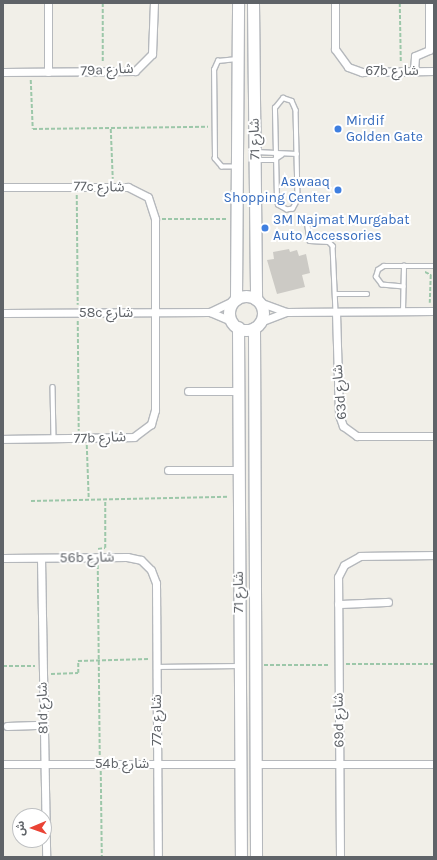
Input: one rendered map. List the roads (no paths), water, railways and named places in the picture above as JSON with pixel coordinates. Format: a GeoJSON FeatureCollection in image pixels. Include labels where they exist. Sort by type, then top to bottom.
{"type":"FeatureCollection","features":[{"type":"Feature","properties":{"kind":"street"},"geometry":{"type":"LineString","coordinates":[[48,3],[48,72]]}},
{"type":"Feature","properties":{"kind":"street","name":"79a شارع"},"geometry":{"type":"LineString","coordinates":[[3,72],[135,71],[148,61],[154,46],[154,3]]}},
{"type":"Feature","properties":{"kind":"street","name":"شارع 71"},"geometry":{"type":"LineString","coordinates":[[235,300],[239,219],[238,3]]}},
{"type":"Feature","properties":{"kind":"street","name":"شارع 71"},"geometry":{"type":"LineString","coordinates":[[253,3],[255,156],[253,277],[258,301]]}},
{"type":"Feature","properties":{"kind":"street","name":"67b شارع"},"geometry":{"type":"LineString","coordinates":[[334,3],[335,49],[342,62],[362,72],[434,71]]}},
{"type":"Feature","properties":{"kind":"street"},"geometry":{"type":"LineString","coordinates":[[414,71],[415,56],[429,50],[429,3]]}},
{"type":"Feature","properties":{"kind":"street","name":"77c شارع"},"geometry":{"type":"LineString","coordinates":[[3,187],[114,187],[142,192],[152,204],[154,219],[155,312]]}},
{"type":"Feature","properties":{"kind":"street"},"geometry":{"type":"LineString","coordinates":[[286,312],[257,325],[235,324],[230,309],[235,300],[248,296],[286,312],[431,311]]}},
{"type":"Feature","properties":{"kind":"street","name":"58c شارع"},"geometry":{"type":"LineString","coordinates":[[3,312],[210,312],[235,300]]}},
{"type":"Feature","properties":{"kind":"street"},"geometry":{"type":"LineString","coordinates":[[257,325],[263,310],[258,301]]}},
{"type":"Feature","properties":{"kind":"street","name":"77b شارع"},"geometry":{"type":"LineString","coordinates":[[3,439],[87,439],[134,437],[151,424],[155,410],[155,312]]}},
{"type":"Feature","properties":{"kind":"street","name":"58c شارع"},"geometry":{"type":"LineString","coordinates":[[210,312],[235,324]]}},
{"type":"Feature","properties":{"kind":"street","name":"63d شارع"},"geometry":{"type":"LineString","coordinates":[[336,312],[339,415],[343,426],[357,436],[434,436]]}},
{"type":"Feature","properties":{"kind":"street","name":"شارع 71"},"geometry":{"type":"LineString","coordinates":[[235,324],[239,391],[241,857]]}},
{"type":"Feature","properties":{"kind":"street","name":"شارع 71"},"geometry":{"type":"LineString","coordinates":[[256,857],[257,325]]}},
{"type":"Feature","properties":{"kind":"street"},"geometry":{"type":"LineString","coordinates":[[188,391],[239,391]]}},
{"type":"Feature","properties":{"kind":"street"},"geometry":{"type":"LineString","coordinates":[[168,470],[239,470]]}},
{"type":"Feature","properties":{"kind":"street","name":"69d شارع"},"geometry":{"type":"LineString","coordinates":[[340,857],[337,583],[344,565],[354,558],[434,555]]}},
{"type":"Feature","properties":{"kind":"street","name":"56b شارع"},"geometry":{"type":"LineString","coordinates":[[3,558],[98,557],[141,560],[152,570],[156,583]]}},
{"type":"Feature","properties":{"kind":"street","name":"81d شارع"},"geometry":{"type":"LineString","coordinates":[[41,558],[46,857]]}},
{"type":"Feature","properties":{"kind":"street","name":"77a شارع"},"geometry":{"type":"LineString","coordinates":[[156,583],[158,857]]}},
{"type":"Feature","properties":{"kind":"street"},"geometry":{"type":"LineString","coordinates":[[338,604],[388,602]]}},
{"type":"Feature","properties":{"kind":"street"},"geometry":{"type":"LineString","coordinates":[[7,726],[44,725]]}},
{"type":"Feature","properties":{"kind":"street","name":"54b شارع"},"geometry":{"type":"LineString","coordinates":[[3,764],[240,764]]}},
{"type":"Feature","properties":{"kind":"street"},"geometry":{"type":"LineString","coordinates":[[256,764],[434,764]]}},
{"type":"Feature","properties":{"kind":"lane"},"geometry":{"type":"LineString","coordinates":[[238,58],[221,60],[214,66],[214,127],[216,162],[225,167],[239,168]]}},
{"type":"Feature","properties":{"kind":"lane"},"geometry":{"type":"LineString","coordinates":[[286,98],[296,107],[297,154],[298,200],[290,210],[283,209],[277,202],[275,108],[280,100],[286,98]]}},
{"type":"Feature","properties":{"kind":"lane"},"geometry":{"type":"LineString","coordinates":[[255,156],[276,152],[282,155],[297,154]]}},
{"type":"Feature","properties":{"kind":"lane"},"geometry":{"type":"LineString","coordinates":[[255,156],[277,159],[282,155]]}},
{"type":"Feature","properties":{"kind":"lane"},"geometry":{"type":"LineString","coordinates":[[308,220],[310,240],[329,242],[333,246],[336,312]]}},
{"type":"Feature","properties":{"kind":"lane"},"geometry":{"type":"LineString","coordinates":[[404,287],[382,285],[376,277],[384,266],[434,266]]}},
{"type":"Feature","properties":{"kind":"lane"},"geometry":{"type":"LineString","coordinates":[[403,311],[404,266]]}},
{"type":"Feature","properties":{"kind":"lane"},"geometry":{"type":"LineString","coordinates":[[335,294],[367,294]]}},
{"type":"Feature","properties":{"kind":"lane"},"geometry":{"type":"LineString","coordinates":[[53,387],[54,439]]}},
{"type":"Feature","properties":{"kind":"lane"},"geometry":{"type":"LineString","coordinates":[[156,667],[240,666]]}},
{"type":"Feature","properties":{"kind":"place","name":"Mirdif Golden Gate"},"geometry":{"type":"Point","coordinates":[338,129]}},
{"type":"Feature","properties":{"kind":"place","name":"Aswaaq Shopping Center"},"geometry":{"type":"Point","coordinates":[338,190]}},
{"type":"Feature","properties":{"kind":"place","name":"3M Najmat Murgabat Auto Accessories"},"geometry":{"type":"Point","coordinates":[265,228]}}]}
